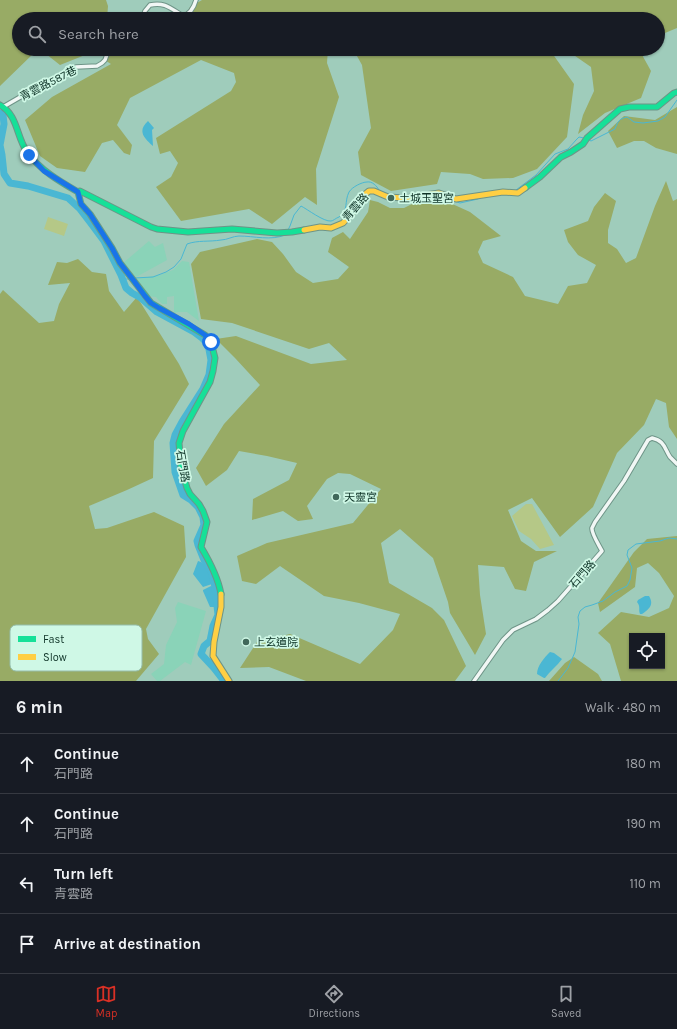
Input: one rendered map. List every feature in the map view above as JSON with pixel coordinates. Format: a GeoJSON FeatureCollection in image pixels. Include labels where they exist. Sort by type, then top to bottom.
{"type":"FeatureCollection","features":[{"type":"Feature","properties":{"kind":"street"},"geometry":{"type":"LineString","coordinates":[[190,12],[196,0]]}},
{"type":"Feature","properties":{"kind":"street"},"geometry":{"type":"LineString","coordinates":[[145,12],[150,5],[158,4],[162,4],[176,12]]}},
{"type":"Feature","properties":{"kind":"street","name":"青雲路587巷"},"geometry":{"type":"LineString","coordinates":[[2,106],[36,90],[76,67],[97,66],[106,60],[107,56]]}},
{"type":"Feature","properties":{"kind":"street","name":"青雲路"},"geometry":{"type":"LineString","coordinates":[[2,106],[10,112],[14,119],[20,140],[29,155],[44,171],[78,192],[80,191],[151,227],[188,232],[232,228],[277,233],[320,227],[331,228],[343,223],[353,212],[363,196],[369,191],[374,190],[388,197],[404,198],[438,193],[456,199],[503,192],[518,193],[540,177],[561,157],[583,144],[587,138],[616,112],[625,108],[657,107],[677,92]]}},
{"type":"Feature","properties":{"kind":"street","name":"石門路"},"geometry":{"type":"LineString","coordinates":[[78,192],[81,204],[90,214],[120,263],[151,303],[189,324],[205,335],[211,342],[215,358],[210,382],[183,431],[179,443],[181,467],[187,488],[190,494],[200,504],[207,522],[202,547],[219,582],[222,600],[221,615],[212,653],[229,681]]}},
{"type":"Feature","properties":{"kind":"street","name":"石門路"},"geometry":{"type":"LineString","coordinates":[[474,681],[503,640],[513,630],[536,619],[548,610],[558,601],[602,551],[592,533],[592,528],[624,481],[648,440],[652,438],[661,441],[669,456],[677,464]]}},
{"type":"Feature","properties":{"kind":"shaded area"},"geometry":{"type":"Polygon","coordinates":[[[0,0],[106,0],[108,6],[108,12],[12,12],[12,56],[31,56],[0,86],[0,0]]]}},
{"type":"Feature","properties":{"kind":"shaded area"},"geometry":{"type":"Polygon","coordinates":[[[202,0],[677,0],[677,28],[665,33],[665,12],[187,12],[190,7],[202,0]]]}},
{"type":"Feature","properties":{"kind":"shaded area"},"geometry":{"type":"Polygon","coordinates":[[[49,56],[82,56],[60,65],[49,56]]]}},
{"type":"Feature","properties":{"kind":"shaded area"},"geometry":{"type":"Polygon","coordinates":[[[106,56],[328,56],[327,63],[339,97],[316,169],[317,205],[305,197],[272,224],[249,209],[181,221],[156,187],[171,177],[178,163],[170,151],[160,154],[156,138],[231,91],[236,82],[234,73],[201,60],[130,98],[117,125],[132,145],[130,155],[124,153],[113,140],[102,143],[85,172],[57,168],[40,156],[25,120],[52,97],[111,64],[103,59],[106,56]]]}},
{"type":"Feature","properties":{"kind":"shaded area"},"geometry":{"type":"Polygon","coordinates":[[[357,56],[554,56],[574,84],[567,137],[537,169],[513,178],[483,179],[470,174],[441,172],[437,184],[391,191],[361,175],[358,152],[371,128],[362,65],[357,56]]]}},
{"type":"Feature","properties":{"kind":"shaded area"},"geometry":{"type":"Polygon","coordinates":[[[575,56],[643,56],[651,71],[641,98],[605,113],[578,134],[583,115],[594,91],[591,67],[575,56]]]}},
{"type":"Feature","properties":{"kind":"shaded area"},"geometry":{"type":"Polygon","coordinates":[[[677,107],[677,154],[656,148],[644,141],[634,141],[617,148],[608,131],[624,116],[655,120],[677,107]]]}},
{"type":"Feature","properties":{"kind":"shaded area"},"geometry":{"type":"Polygon","coordinates":[[[666,181],[673,201],[677,199],[677,439],[669,427],[666,403],[656,399],[644,425],[617,453],[593,507],[560,537],[532,498],[508,510],[521,541],[536,551],[557,551],[534,562],[526,591],[515,589],[504,567],[478,565],[480,595],[486,634],[475,655],[450,613],[448,602],[433,558],[400,529],[381,543],[389,583],[432,608],[444,620],[466,666],[455,681],[306,681],[269,667],[240,668],[257,642],[290,634],[360,664],[393,630],[400,614],[359,603],[324,596],[280,566],[256,584],[242,581],[237,556],[267,543],[353,523],[381,489],[350,474],[338,473],[327,479],[307,506],[313,519],[298,521],[283,511],[252,520],[253,499],[289,480],[297,463],[239,451],[227,470],[206,486],[196,468],[224,424],[260,385],[216,339],[236,336],[311,364],[347,360],[329,343],[309,349],[232,323],[201,319],[191,264],[200,252],[257,239],[272,242],[296,272],[313,283],[338,279],[349,267],[328,252],[332,238],[343,232],[350,239],[368,212],[370,200],[390,208],[404,208],[414,203],[448,202],[470,212],[501,236],[483,241],[478,252],[483,263],[513,277],[525,296],[558,304],[568,286],[587,283],[596,265],[578,255],[568,242],[564,230],[588,221],[594,207],[605,193],[616,201],[608,230],[608,243],[617,249],[626,263],[636,258],[666,181]]]}},
{"type":"Feature","properties":{"kind":"shaded area"},"geometry":{"type":"Polygon","coordinates":[[[48,217],[68,224],[64,236],[44,229],[48,217]]]}},
{"type":"Feature","properties":{"kind":"shaded area"},"geometry":{"type":"Polygon","coordinates":[[[149,241],[155,247],[163,243],[167,260],[138,276],[133,277],[122,264],[149,241]]]}},
{"type":"Feature","properties":{"kind":"shaded area"},"geometry":{"type":"Polygon","coordinates":[[[78,259],[92,272],[106,274],[109,291],[124,312],[137,297],[179,364],[189,384],[154,441],[153,478],[89,506],[95,529],[107,528],[154,512],[184,526],[186,557],[146,629],[148,639],[159,654],[136,681],[0,681],[0,294],[3,290],[39,323],[54,321],[59,304],[70,283],[48,285],[57,262],[67,263],[78,259]]]}},
{"type":"Feature","properties":{"kind":"shaded area"},"geometry":{"type":"Polygon","coordinates":[[[182,261],[189,262],[199,321],[187,312],[174,313],[174,296],[167,297],[167,304],[162,304],[156,297],[147,296],[134,279],[160,275],[173,270],[182,261]]]}},
{"type":"Feature","properties":{"kind":"shaded area"},"geometry":{"type":"Polygon","coordinates":[[[526,504],[532,504],[554,545],[540,549],[531,539],[519,531],[512,516],[526,504]]]}},
{"type":"Feature","properties":{"kind":"shaded area"},"geometry":{"type":"Polygon","coordinates":[[[677,536],[677,681],[621,681],[610,644],[598,633],[621,612],[649,617],[669,608],[674,596],[659,573],[648,563],[637,568],[635,587],[600,612],[598,603],[634,552],[647,539],[677,536]]]}},
{"type":"Feature","properties":{"kind":"shaded area"},"geometry":{"type":"Polygon","coordinates":[[[178,602],[206,611],[191,665],[185,662],[160,681],[157,681],[151,674],[164,664],[166,645],[177,622],[175,608],[178,602]]]}},
{"type":"Feature","properties":{"kind":"shaded area"},"geometry":{"type":"Polygon","coordinates":[[[574,657],[598,674],[602,681],[549,681],[565,663],[574,657]]]}},
{"type":"Feature","properties":{"kind":"water"},"geometry":{"type":"Polygon","coordinates":[[[148,121],[154,128],[152,130],[153,146],[147,140],[142,131],[148,121]]]}},
{"type":"Feature","properties":{"kind":"water"},"geometry":{"type":"Polygon","coordinates":[[[198,561],[201,562],[207,569],[213,584],[203,587],[193,574],[198,561]]]}},
{"type":"Feature","properties":{"kind":"water"},"geometry":{"type":"Polygon","coordinates":[[[211,586],[215,592],[214,607],[210,607],[203,591],[211,586]]]}},
{"type":"Feature","properties":{"kind":"water"},"geometry":{"type":"Polygon","coordinates":[[[645,596],[649,596],[651,604],[647,610],[640,614],[639,605],[637,602],[645,596]]]}},
{"type":"Feature","properties":{"kind":"water"},"geometry":{"type":"Polygon","coordinates":[[[550,652],[562,659],[544,678],[537,674],[537,671],[541,662],[550,652]]]}},
{"type":"Feature","properties":{"kind":"waterway"},"geometry":{"type":"LineString","coordinates":[[589,140],[591,141],[615,129],[619,121],[627,117],[634,122],[643,123],[658,121],[665,117],[677,100]]}},
{"type":"Feature","properties":{"kind":"waterway"},"geometry":{"type":"LineString","coordinates":[[0,113],[3,115],[4,124],[0,145],[4,174],[10,183],[28,186],[68,198],[80,209],[104,241],[126,288],[141,298],[157,312],[194,332],[208,344],[211,360],[209,375],[203,389],[175,435],[173,443],[175,472],[183,495],[198,507],[203,517],[204,525],[197,541],[204,560],[211,571],[215,587],[218,615],[213,626],[210,641],[204,646],[201,654],[224,681]]}},
{"type":"Feature","properties":{"kind":"waterway"},"geometry":{"type":"LineString","coordinates":[[516,190],[536,175],[555,154],[568,149],[579,137],[584,138]]}},
{"type":"Feature","properties":{"kind":"waterway"},"geometry":{"type":"LineString","coordinates":[[288,230],[294,215],[301,206],[328,221],[332,221],[344,212],[350,190],[362,183],[369,182],[374,184],[379,190]]}},
{"type":"Feature","properties":{"kind":"waterway"},"geometry":{"type":"LineString","coordinates":[[445,198],[460,203],[478,199]]}},
{"type":"Feature","properties":{"kind":"waterway"},"geometry":{"type":"LineString","coordinates":[[134,278],[153,277],[174,267],[181,259],[187,244],[223,240],[237,236],[274,238],[285,235]]}},
{"type":"Feature","properties":{"kind":"waterway"},"geometry":{"type":"LineString","coordinates":[[123,279],[129,279]]}},
{"type":"Feature","properties":{"kind":"waterway"},"geometry":{"type":"LineString","coordinates":[[558,681],[568,668],[575,652],[579,624],[578,617],[580,611],[585,607],[603,601],[615,592],[627,586],[630,580],[632,568],[627,555],[628,550],[636,544],[660,541],[669,538],[677,539]]}},
{"type":"Feature","properties":{"kind":"traffic: fast"},"geometry":{"type":"LineString","coordinates":[[525,188],[540,177],[561,157],[583,144],[587,138],[620,109],[629,107],[657,107],[677,92]]}},
{"type":"Feature","properties":{"kind":"traffic: fast"},"geometry":{"type":"LineString","coordinates":[[0,105],[6,109],[14,120],[23,146],[27,152],[44,170],[78,192],[80,191],[151,227],[188,232],[232,229],[277,233],[304,230]]}},
{"type":"Feature","properties":{"kind":"traffic: fast"},"geometry":{"type":"LineString","coordinates":[[78,192],[81,204],[90,214],[120,263],[151,303],[205,335],[211,342],[215,358],[210,382],[183,431],[179,443],[181,467],[187,488],[199,504],[207,522],[201,547],[208,558],[218,582],[221,594]]}},
{"type":"Feature","properties":{"kind":"traffic: slow"},"geometry":{"type":"LineString","coordinates":[[304,230],[320,227],[331,228],[343,223],[353,212],[363,196],[369,191],[374,191],[388,197],[405,198],[439,193],[456,199],[503,192],[518,193],[525,188]]}},
{"type":"Feature","properties":{"kind":"traffic: slow"},"geometry":{"type":"LineString","coordinates":[[221,594],[221,607],[214,642],[213,656],[229,681]]}},
{"type":"Feature","properties":{"kind":"place","name":"土城玉聖宮"},"geometry":{"type":"Point","coordinates":[391,198]}},
{"type":"Feature","properties":{"kind":"place","name":"天靈宮"},"geometry":{"type":"Point","coordinates":[336,497]}},
{"type":"Feature","properties":{"kind":"place","name":"上玄道院"},"geometry":{"type":"Point","coordinates":[246,642]}},
{"type":"Feature","properties":{"kind":"route"},"geometry":{"type":"LineString","coordinates":[[29,155],[44,171],[78,192],[81,204],[90,214],[120,263],[151,303],[189,324],[205,335],[211,342]]}}]}
